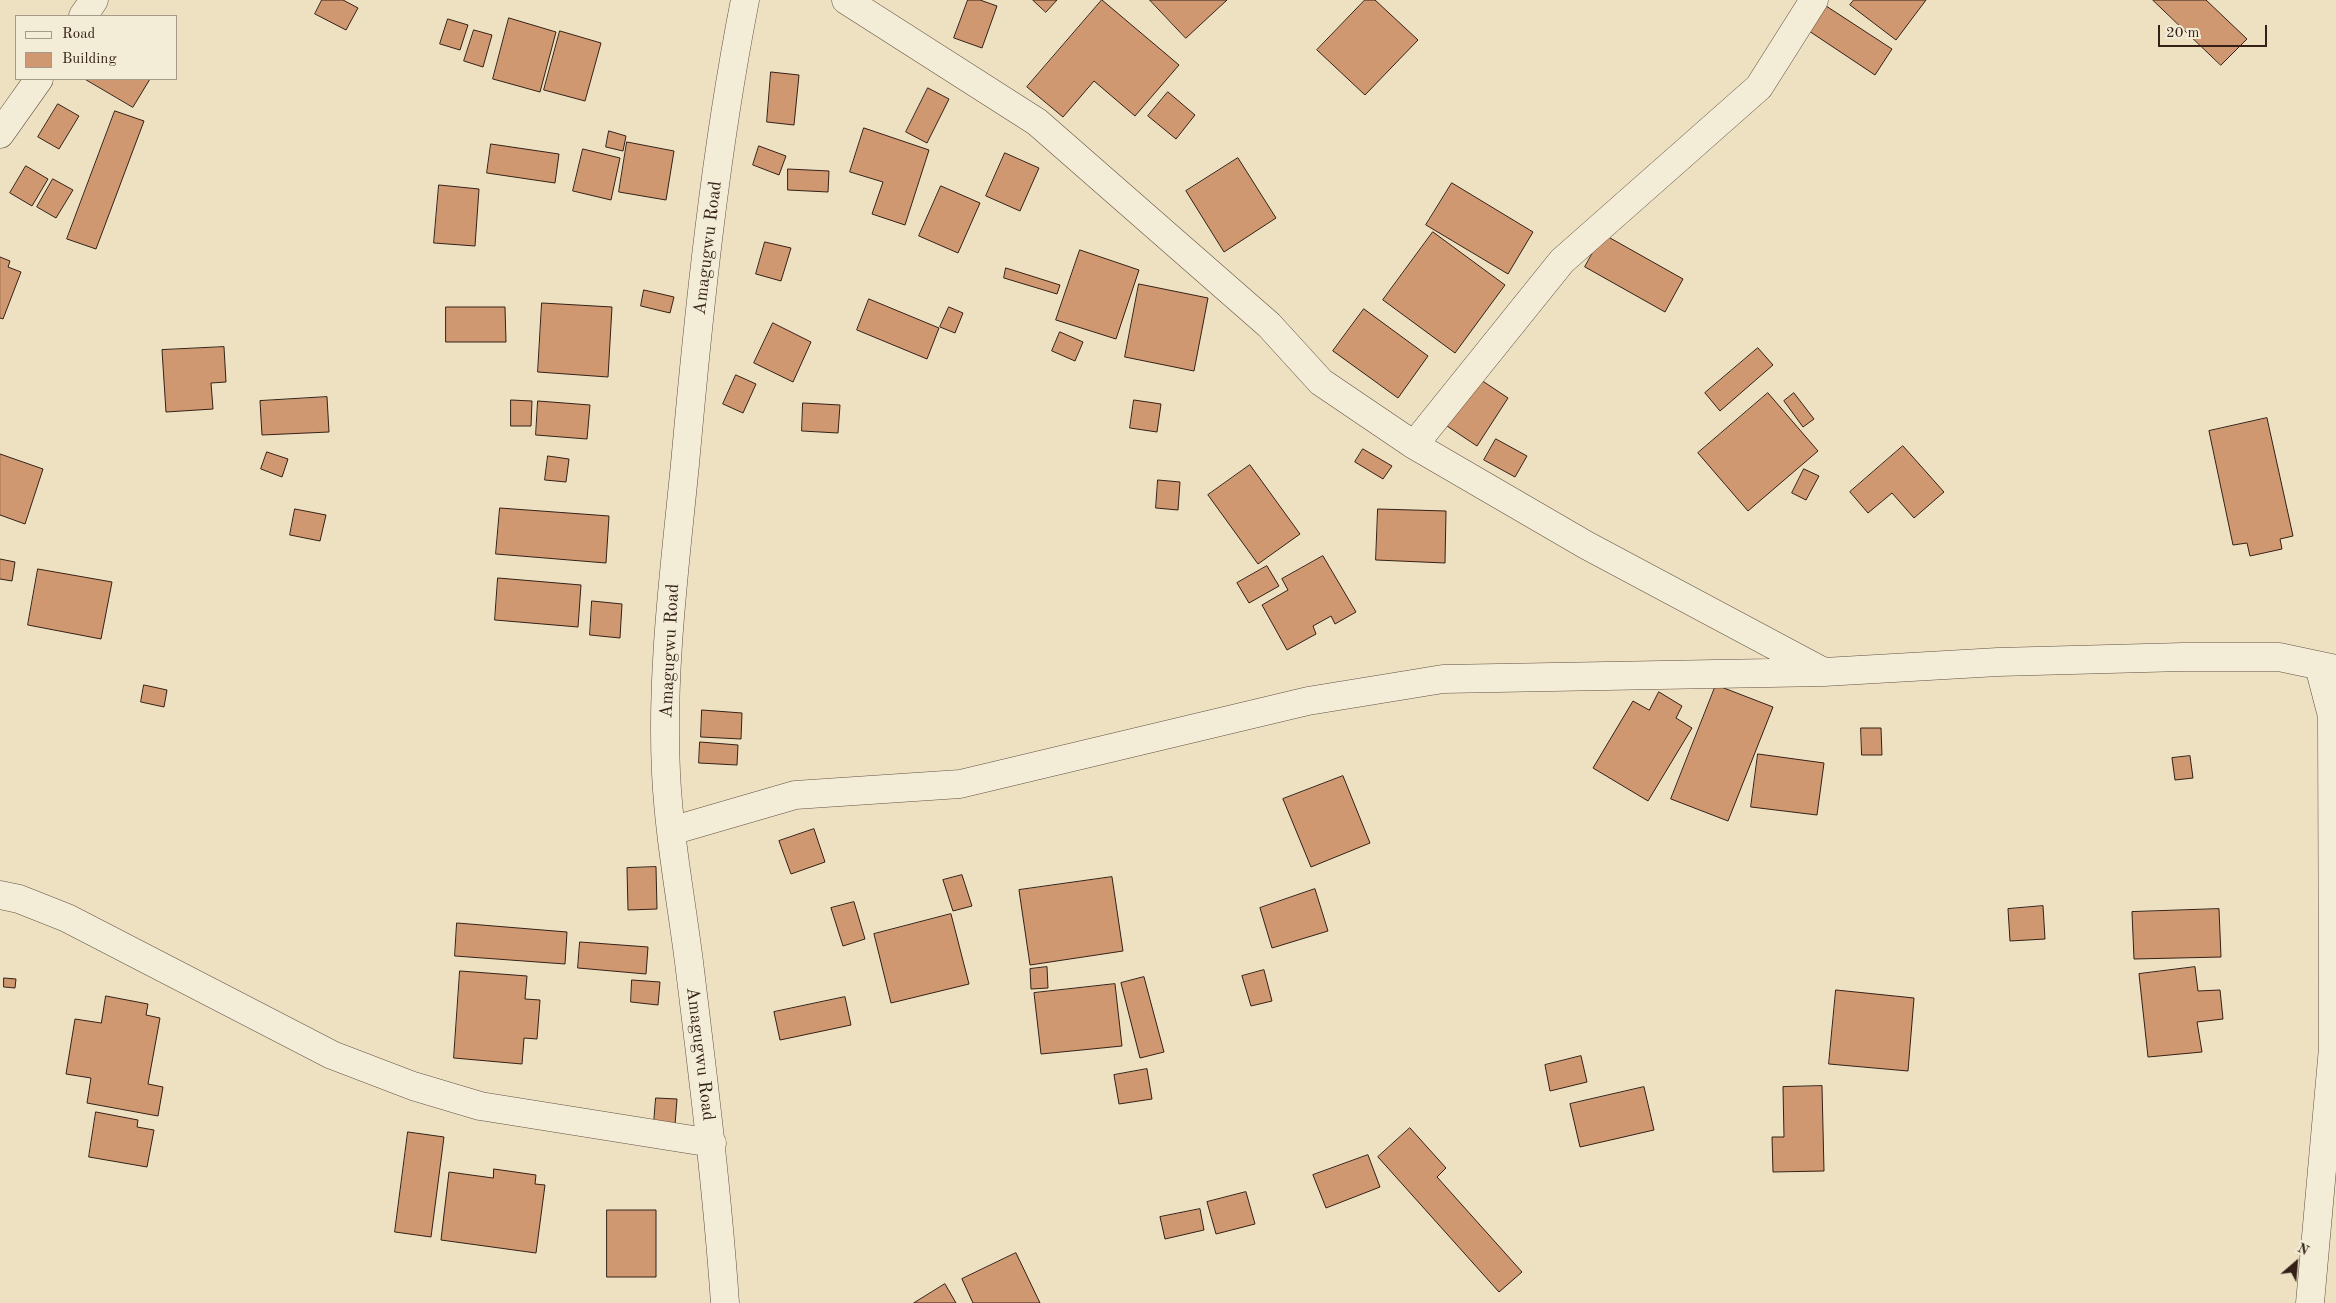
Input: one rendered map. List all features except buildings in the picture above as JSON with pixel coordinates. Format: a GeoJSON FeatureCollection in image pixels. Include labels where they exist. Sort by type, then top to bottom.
{"type":"FeatureCollection","features":[{"type":"Feature","properties":{"kind":"street"},"geometry":{"type":"LineString","coordinates":[[84,15],[94,0]]}},
{"type":"Feature","properties":{"kind":"street","name":"Amagugwu Road"},"geometry":{"type":"LineString","coordinates":[[725,1303],[712,1143],[671,831],[666,774],[665,705],[676,558],[700,299],[716,180],[745,0]]}},
{"type":"Feature","properties":{"kind":"street"},"geometry":{"type":"LineString","coordinates":[[846,0],[1037,122],[1269,325],[1321,382],[1414,445],[1586,545],[1824,672]]}},
{"type":"Feature","properties":{"kind":"street"},"geometry":{"type":"LineString","coordinates":[[1414,445],[1562,261],[1759,87],[1814,0]]}},
{"type":"Feature","properties":{"kind":"street"},"geometry":{"type":"LineString","coordinates":[[0,134],[38,80]]}},
{"type":"Feature","properties":{"kind":"street"},"geometry":{"type":"LineString","coordinates":[[671,831],[795,795],[960,784],[1308,701],[1443,679],[1824,672],[1998,662],[2183,658],[2280,657],[2327,667],[2332,716],[2332,1048],[2310,1303]]}},
{"type":"Feature","properties":{"kind":"street"},"geometry":{"type":"LineString","coordinates":[[0,895],[19,899],[67,918],[332,1054],[413,1086],[480,1106],[712,1143]]}}]}
